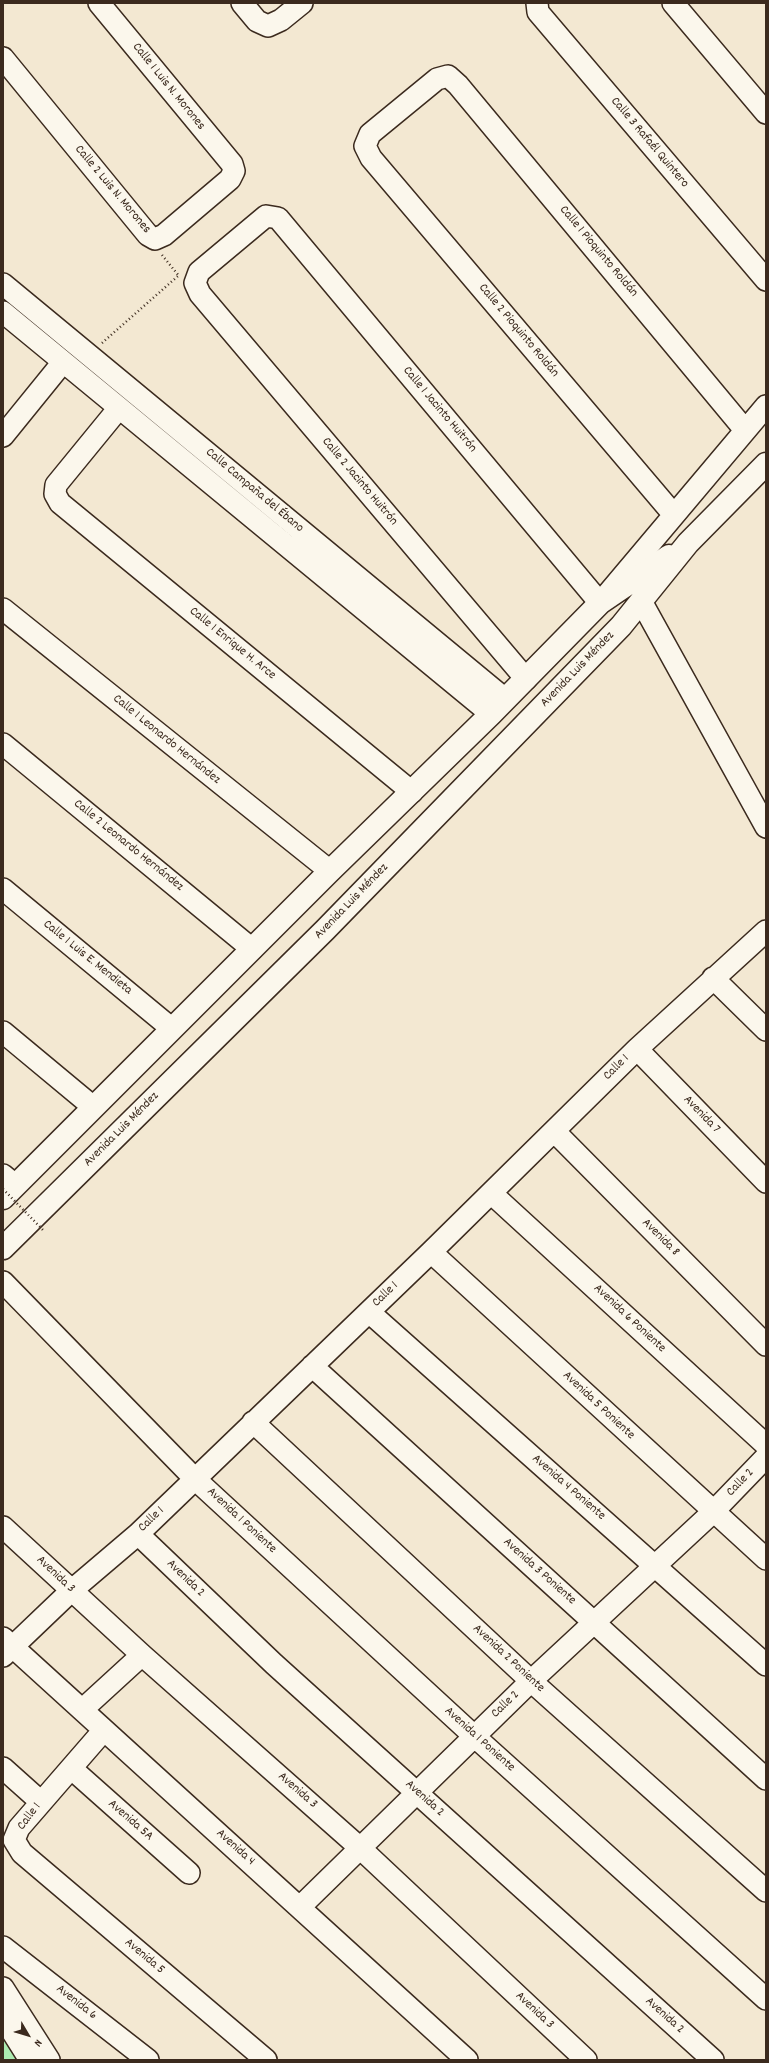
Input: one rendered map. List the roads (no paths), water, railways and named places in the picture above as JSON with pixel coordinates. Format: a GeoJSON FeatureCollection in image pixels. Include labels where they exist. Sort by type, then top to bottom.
{"type":"FeatureCollection","features":[{"type":"Feature","properties":{"kind":"main road","name":"Avenida Luis Méndez"},"geometry":{"type":"LineString","coordinates":[[3,1248],[325,930],[621,626],[688,544],[766,464]]}},
{"type":"Feature","properties":{"kind":"main road","name":"Avenida Luis Méndez"},"geometry":{"type":"LineString","coordinates":[[6,1187],[92,1106],[412,792],[600,604],[688,544]]}},
{"type":"Feature","properties":{"kind":"street","name":"Calle 1 Luis N. Morones"},"geometry":{"type":"LineString","coordinates":[[99,3],[232,164],[234,171]]}},
{"type":"Feature","properties":{"kind":"street"},"geometry":{"type":"LineString","coordinates":[[242,3],[257,21],[268,26],[281,20],[302,3]]}},
{"type":"Feature","properties":{"kind":"street","name":"Calle 3 Rafaél Quintero"},"geometry":{"type":"LineString","coordinates":[[537,3],[538,12],[766,280]]}},
{"type":"Feature","properties":{"kind":"street"},"geometry":{"type":"LineString","coordinates":[[673,3],[766,113]]}},
{"type":"Feature","properties":{"kind":"street","name":"Calle 2 Luis N. Morones"},"geometry":{"type":"LineString","coordinates":[[3,58],[148,235],[155,239],[164,234],[230,179],[234,171]]}},
{"type":"Feature","properties":{"kind":"street","name":"Calle 1 Pioquinto Roldán"},"geometry":{"type":"LineString","coordinates":[[365,146],[370,134],[437,79],[448,76],[458,85],[745,430]]}},
{"type":"Feature","properties":{"kind":"street","name":"Calle 2 Pioquinto Roldán"},"geometry":{"type":"LineString","coordinates":[[365,146],[371,158],[674,515]]}},
{"type":"Feature","properties":{"kind":"street","name":"Calle 1 Jacinto Huitrón"},"geometry":{"type":"LineString","coordinates":[[186,279],[199,272],[266,216],[278,218],[600,604]]}},
{"type":"Feature","properties":{"kind":"street","name":"Calle 2 Jacinto Huitrón"},"geometry":{"type":"LineString","coordinates":[[186,279],[526,679]]}},
{"type":"Feature","properties":{"kind":"street","name":"Calle Campaña del Ébano"},"geometry":{"type":"LineString","coordinates":[[3,284],[89,355],[498,707]]}},
{"type":"Feature","properties":{"kind":"street","name":"Calle Campaña del Ébano"},"geometry":{"type":"LineString","coordinates":[[3,312],[120,408],[498,707]]}},
{"type":"Feature","properties":{"kind":"street"},"geometry":{"type":"LineString","coordinates":[[3,436],[63,362]]}},
{"type":"Feature","properties":{"kind":"street","name":"Avenida Luis Méndez"},"geometry":{"type":"LineString","coordinates":[[600,604],[766,406]]}},
{"type":"Feature","properties":{"kind":"street","name":"Calle 1 Enrique H. Arce"},"geometry":{"type":"LineString","coordinates":[[120,408],[56,485],[55,494],[60,503],[412,792]]}},
{"type":"Feature","properties":{"kind":"street"},"geometry":{"type":"LineString","coordinates":[[641,602],[766,828]]}},
{"type":"Feature","properties":{"kind":"street","name":"Calle 1 Leonardo Hernández"},"geometry":{"type":"LineString","coordinates":[[3,609],[330,871]]}},
{"type":"Feature","properties":{"kind":"street","name":"Calle 2 Leonardo Hernández"},"geometry":{"type":"LineString","coordinates":[[3,744],[252,949]]}},
{"type":"Feature","properties":{"kind":"street","name":"Calle 1 Luis E. Mendieta"},"geometry":{"type":"LineString","coordinates":[[3,889],[171,1028]]}},
{"type":"Feature","properties":{"kind":"street","name":"Calle 1"},"geometry":{"type":"LineString","coordinates":[[6,1647],[138,1534],[431,1252],[637,1048],[766,931]]}},
{"type":"Feature","properties":{"kind":"street"},"geometry":{"type":"LineString","coordinates":[[713,978],[766,1030]]}},
{"type":"Feature","properties":{"kind":"street"},"geometry":{"type":"LineString","coordinates":[[3,1032],[92,1106]]}},
{"type":"Feature","properties":{"kind":"street","name":"Avenida 7"},"geometry":{"type":"LineString","coordinates":[[637,1048],[766,1182]]}},
{"type":"Feature","properties":{"kind":"street","name":"Avenida 8"},"geometry":{"type":"LineString","coordinates":[[554,1131],[766,1345]]}},
{"type":"Feature","properties":{"kind":"street","name":"Avenida 6 Poniente"},"geometry":{"type":"LineString","coordinates":[[491,1193],[766,1445]]}},
{"type":"Feature","properties":{"kind":"street","name":"Avenida 5 Poniente"},"geometry":{"type":"LineString","coordinates":[[431,1252],[766,1560]]}},
{"type":"Feature","properties":{"kind":"street","name":"Avenida 1 Poniente"},"geometry":{"type":"LineString","coordinates":[[3,1282],[195,1479],[474,1736],[766,1999]]}},
{"type":"Feature","properties":{"kind":"street","name":"Avenida 4 Poniente"},"geometry":{"type":"LineString","coordinates":[[369,1312],[656,1565],[766,1665]]}},
{"type":"Feature","properties":{"kind":"street","name":"Avenida 3 Poniente"},"geometry":{"type":"LineString","coordinates":[[312,1366],[766,1779]]}},
{"type":"Feature","properties":{"kind":"street","name":"Avenida 2 Poniente"},"geometry":{"type":"LineString","coordinates":[[253,1422],[531,1680],[766,1891]]}},
{"type":"Feature","properties":{"kind":"street","name":"Calle 2"},"geometry":{"type":"LineString","coordinates":[[300,1907],[359,1847],[531,1680],[593,1621],[713,1512],[766,1457]]}},
{"type":"Feature","properties":{"kind":"street","name":"Avenida 3"},"geometry":{"type":"LineString","coordinates":[[3,1527],[142,1655],[359,1847],[586,2060]]}},
{"type":"Feature","properties":{"kind":"street","name":"Avenida 2"},"geometry":{"type":"LineString","coordinates":[[138,1534],[274,1664],[713,2060]]}},
{"type":"Feature","properties":{"kind":"street","name":"Avenida 4"},"geometry":{"type":"LineString","coordinates":[[6,1647],[83,1709],[104,1730],[467,2060]]}},
{"type":"Feature","properties":{"kind":"street"},"geometry":{"type":"LineString","coordinates":[[83,1709],[142,1655]]}},
{"type":"Feature","properties":{"kind":"street","name":"Calle 1"},"geometry":{"type":"LineString","coordinates":[[22,1853],[14,1840],[19,1828],[72,1769],[104,1730]]}},
{"type":"Feature","properties":{"kind":"street"},"geometry":{"type":"LineString","coordinates":[[3,1768],[41,1802]]}},
{"type":"Feature","properties":{"kind":"street","name":"Avenida 5A"},"geometry":{"type":"LineString","coordinates":[[72,1769],[189,1873]]}},
{"type":"Feature","properties":{"kind":"street","name":"Avenida 5"},"geometry":{"type":"LineString","coordinates":[[22,1853],[266,2060]]}},
{"type":"Feature","properties":{"kind":"street","name":"Avenida 6"},"geometry":{"type":"LineString","coordinates":[[3,1947],[148,2060]]}},
{"type":"Feature","properties":{"kind":"street"},"geometry":{"type":"LineString","coordinates":[[3,1988],[49,2060]]}},
{"type":"Feature","properties":{"kind":"street"},"geometry":{"type":"LineString","coordinates":[[3,2018],[30,2060]]}}]}
